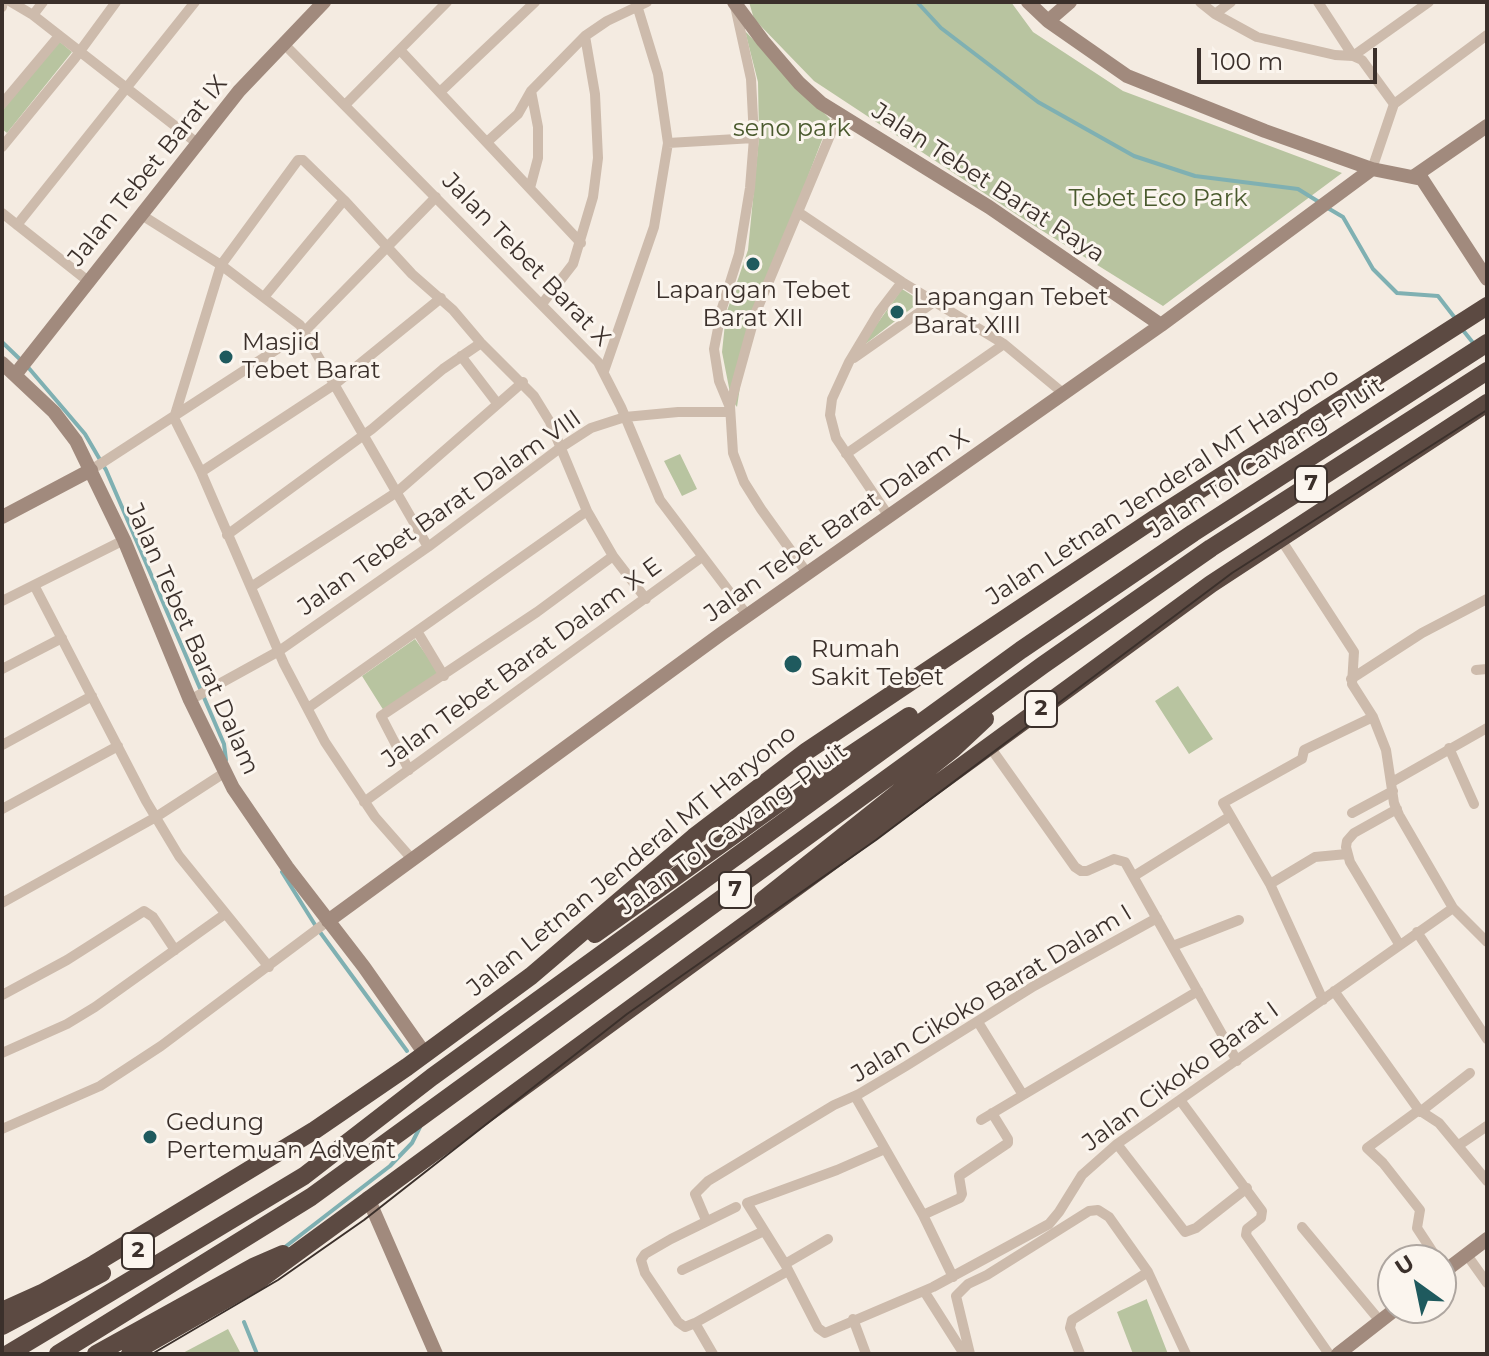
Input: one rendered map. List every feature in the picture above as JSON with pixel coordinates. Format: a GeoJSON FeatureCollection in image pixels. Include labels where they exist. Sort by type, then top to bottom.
{"type":"FeatureCollection","features":[{"type":"Feature","properties":{"kind":"highway","name":"Jalan Letnan Jenderal MT Haryono"},"geometry":{"type":"LineString","coordinates":[[2,1311],[94,1264],[315,1130],[425,1054],[539,969],[694,837],[820,742],[1154,519],[1481,309]]}},
{"type":"Feature","properties":{"kind":"highway","name":"Jalan Tol Cawang–Pluit"},"geometry":{"type":"LineString","coordinates":[[8,1354],[304,1176],[432,1077],[1021,650],[1193,533],[1487,343]]}},
{"type":"Feature","properties":{"kind":"highway","name":"Jalan Tol Cawang–Pluit"},"geometry":{"type":"LineString","coordinates":[[58,1354],[311,1197],[1043,665],[1211,548],[1487,371]]}},
{"type":"Feature","properties":{"kind":"highway","name":"2"},"geometry":{"type":"LineString","coordinates":[[130,1354],[227,1300],[315,1241],[368,1198],[1085,675],[1280,538],[1486,404]]}},
{"type":"Feature","properties":{"kind":"highway"},"geometry":{"type":"LineString","coordinates":[[539,969],[622,917],[786,798],[952,688],[1021,650]]}},
{"type":"Feature","properties":{"kind":"highway"},"geometry":{"type":"LineString","coordinates":[[727,937],[772,891],[953,749],[1043,665]]}},
{"type":"Feature","properties":{"kind":"highway","name":"2"},"geometry":{"type":"LineString","coordinates":[[2,1326],[73,1291],[271,1171],[315,1130]]}},
{"type":"Feature","properties":{"kind":"highway","name":"2"},"geometry":{"type":"LineString","coordinates":[[96,1354],[253,1267],[315,1241]]}},
{"type":"Feature","properties":{"kind":"street"},"geometry":{"type":"LineString","coordinates":[[11,2],[33,15],[197,143]]}},
{"type":"Feature","properties":{"kind":"street"},"geometry":{"type":"LineString","coordinates":[[33,15],[43,2]]}},
{"type":"Feature","properties":{"kind":"street"},"geometry":{"type":"LineString","coordinates":[[2,147],[116,2]]}},
{"type":"Feature","properties":{"kind":"street"},"geometry":{"type":"LineString","coordinates":[[17,225],[195,2]]}},
{"type":"Feature","properties":{"kind":"street","name":"Jalan Tebet Barat IX"},"geometry":{"type":"LineString","coordinates":[[19,370],[239,91],[324,2]]}},
{"type":"Feature","properties":{"kind":"street"},"geometry":{"type":"LineString","coordinates":[[345,105],[447,2]]}},
{"type":"Feature","properties":{"kind":"street"},"geometry":{"type":"LineString","coordinates":[[440,92],[535,2]]}},
{"type":"Feature","properties":{"kind":"street"},"geometry":{"type":"LineString","coordinates":[[1028,2],[1048,21],[1127,76],[1253,127],[1372,169],[1426,182],[1487,279]]}},
{"type":"Feature","properties":{"kind":"street"},"geometry":{"type":"LineString","coordinates":[[1048,21],[1070,2]]}},
{"type":"Feature","properties":{"kind":"street"},"geometry":{"type":"LineString","coordinates":[[1200,2],[1257,37],[1362,60],[1394,104]]}},
{"type":"Feature","properties":{"kind":"street"},"geometry":{"type":"LineString","coordinates":[[1215,14],[1231,2]]}},
{"type":"Feature","properties":{"kind":"street"},"geometry":{"type":"LineString","coordinates":[[1353,56],[1429,2]]}},
{"type":"Feature","properties":{"kind":"street"},"geometry":{"type":"LineString","coordinates":[[487,142],[518,114],[531,91],[585,36],[640,3],[658,74],[668,143],[654,227],[604,371]]}},
{"type":"Feature","properties":{"kind":"street"},"geometry":{"type":"LineString","coordinates":[[734,3],[751,79],[754,138],[750,188],[739,254],[716,331],[715,364],[729,409],[733,453],[744,482],[807,573]]}},
{"type":"Feature","properties":{"kind":"street","name":"Jalan Tebet Barat Raya"},"geometry":{"type":"LineString","coordinates":[[734,3],[799,83],[821,103],[989,207],[1161,325]]}},
{"type":"Feature","properties":{"kind":"street"},"geometry":{"type":"LineString","coordinates":[[1323,4],[1353,56]]}},
{"type":"Feature","properties":{"kind":"street"},"geometry":{"type":"LineString","coordinates":[[1372,169],[1394,104],[1487,35]]}},
{"type":"Feature","properties":{"kind":"street"},"geometry":{"type":"LineString","coordinates":[[2,104],[59,36]]}},
{"type":"Feature","properties":{"kind":"street"},"geometry":{"type":"LineString","coordinates":[[542,304],[573,264],[593,197],[598,158],[595,94],[585,36]]}},
{"type":"Feature","properties":{"kind":"street","name":"Jalan Tebet Barat X"},"geometry":{"type":"LineString","coordinates":[[284,44],[542,304],[604,371],[660,500],[747,615]]}},
{"type":"Feature","properties":{"kind":"street"},"geometry":{"type":"LineString","coordinates":[[400,50],[581,243]]}},
{"type":"Feature","properties":{"kind":"street"},"geometry":{"type":"LineString","coordinates":[[530,188],[538,158],[538,127],[531,91]]}},
{"type":"Feature","properties":{"kind":"street"},"geometry":{"type":"LineString","coordinates":[[729,409],[756,312],[839,114]]}},
{"type":"Feature","properties":{"kind":"street"},"geometry":{"type":"LineString","coordinates":[[1413,177],[1487,126]]}},
{"type":"Feature","properties":{"kind":"street"},"geometry":{"type":"LineString","coordinates":[[668,143],[754,138]]}},
{"type":"Feature","properties":{"kind":"street"},"geometry":{"type":"LineString","coordinates":[[411,858],[364,802],[336,762],[279,651],[201,472],[174,418],[221,265],[298,160],[303,160],[344,200],[412,274],[441,298],[481,343],[523,382],[542,407],[587,511],[613,556],[646,599]]}},
{"type":"Feature","properties":{"kind":"street","name":"Jalan Tebet Barat Dalam X"},"geometry":{"type":"LineString","coordinates":[[324,924],[747,615],[1161,325],[1372,169]]}},
{"type":"Feature","properties":{"kind":"street"},"geometry":{"type":"LineString","coordinates":[[3,514],[91,470],[305,331],[436,197]]}},
{"type":"Feature","properties":{"kind":"street"},"geometry":{"type":"LineString","coordinates":[[264,297],[344,200]]}},
{"type":"Feature","properties":{"kind":"street"},"geometry":{"type":"LineString","coordinates":[[798,212],[902,282],[1004,344],[1063,393]]}},
{"type":"Feature","properties":{"kind":"street"},"geometry":{"type":"LineString","coordinates":[[2,213],[88,281]]}},
{"type":"Feature","properties":{"kind":"street"},"geometry":{"type":"LineString","coordinates":[[140,214],[221,265],[294,319],[305,331],[428,547]]}},
{"type":"Feature","properties":{"kind":"street"},"geometry":{"type":"LineString","coordinates":[[888,515],[836,438],[830,415],[832,399],[849,362],[902,282]]}},
{"type":"Feature","properties":{"kind":"street"},"geometry":{"type":"LineString","coordinates":[[201,472],[335,384],[441,298]]}},
{"type":"Feature","properties":{"kind":"street"},"geometry":{"type":"LineString","coordinates":[[849,362],[934,302]]}},
{"type":"Feature","properties":{"kind":"street"},"geometry":{"type":"LineString","coordinates":[[227,535],[481,343]]}},
{"type":"Feature","properties":{"kind":"street"},"geometry":{"type":"LineString","coordinates":[[846,454],[1004,344]]}},
{"type":"Feature","properties":{"kind":"street"},"geometry":{"type":"LineString","coordinates":[[461,356],[497,403]]}},
{"type":"Feature","properties":{"kind":"street","name":"Jalan Tebet Barat Dalam"},"geometry":{"type":"LineString","coordinates":[[2,363],[19,370],[76,441],[200,695],[228,779],[324,924],[425,1054]]}},
{"type":"Feature","properties":{"kind":"street"},"geometry":{"type":"LineString","coordinates":[[251,587],[397,492],[523,382]]}},
{"type":"Feature","properties":{"kind":"street","name":"Jalan Tebet Barat Dalam VIII"},"geometry":{"type":"LineString","coordinates":[[200,695],[279,651],[591,428],[625,417],[729,409]]}},
{"type":"Feature","properties":{"kind":"street"},"geometry":{"type":"LineString","coordinates":[[308,708],[587,511]]}},
{"type":"Feature","properties":{"kind":"street"},"geometry":{"type":"LineString","coordinates":[[1280,538],[1354,652],[1351,679],[1373,717],[1386,750],[1397,809],[1453,908],[1487,942]]}},
{"type":"Feature","properties":{"kind":"street"},"geometry":{"type":"LineString","coordinates":[[2,601],[124,540]]}},
{"type":"Feature","properties":{"kind":"street"},"geometry":{"type":"LineString","coordinates":[[409,770],[381,716],[444,676],[613,556]]}},
{"type":"Feature","properties":{"kind":"street","name":"Jalan Tebet Barat Dalam X E"},"geometry":{"type":"LineString","coordinates":[[364,802],[702,557]]}},
{"type":"Feature","properties":{"kind":"street"},"geometry":{"type":"LineString","coordinates":[[34,585],[179,856],[269,967]]}},
{"type":"Feature","properties":{"kind":"street"},"geometry":{"type":"LineString","coordinates":[[1351,679],[1422,633],[1487,599]]}},
{"type":"Feature","properties":{"kind":"street"},"geometry":{"type":"LineString","coordinates":[[417,631],[444,676]]}},
{"type":"Feature","properties":{"kind":"street"},"geometry":{"type":"LineString","coordinates":[[2,669],[62,638]]}},
{"type":"Feature","properties":{"kind":"street"},"geometry":{"type":"LineString","coordinates":[[2,745],[92,696]]}},
{"type":"Feature","properties":{"kind":"street"},"geometry":{"type":"LineString","coordinates":[[1323,1000],[1270,884],[1229,817],[1224,801],[1302,759],[1303,750],[1373,717]]}},
{"type":"Feature","properties":{"kind":"street"},"geometry":{"type":"LineString","coordinates":[[1352,813],[1449,748],[1487,728]]}},
{"type":"Feature","properties":{"kind":"street"},"geometry":{"type":"LineString","coordinates":[[2,809],[118,746]]}},
{"type":"Feature","properties":{"kind":"street","name":"Jalan Cikoko Barat Dalam I"},"geometry":{"type":"LineString","coordinates":[[990,747],[1075,867],[1087,871],[1121,859],[1134,876],[1237,1061]]}},
{"type":"Feature","properties":{"kind":"street"},"geometry":{"type":"LineString","coordinates":[[1449,748],[1474,804]]}},
{"type":"Feature","properties":{"kind":"street"},"geometry":{"type":"LineString","coordinates":[[2,903],[228,779]]}},
{"type":"Feature","properties":{"kind":"street"},"geometry":{"type":"LineString","coordinates":[[1397,809],[1354,833],[1347,841],[1347,854],[1399,944]]}},
{"type":"Feature","properties":{"kind":"street"},"geometry":{"type":"LineString","coordinates":[[1134,876],[1229,817]]}},
{"type":"Feature","properties":{"kind":"street"},"geometry":{"type":"LineString","coordinates":[[1270,884],[1315,857],[1347,854]]}},
{"type":"Feature","properties":{"kind":"street","name":"Jalan Cikoko Barat I"},"geometry":{"type":"LineString","coordinates":[[787,1267],[821,1331],[829,1332],[953,1277],[1049,1224],[1082,1175],[1117,1144],[1453,908]]}},
{"type":"Feature","properties":{"kind":"street"},"geometry":{"type":"LineString","coordinates":[[2,995],[67,960],[144,911],[153,917],[175,950]]}},
{"type":"Feature","properties":{"kind":"street"},"geometry":{"type":"LineString","coordinates":[[2,1053],[67,1024],[95,1007],[225,914]]}},
{"type":"Feature","properties":{"kind":"street","name":"Jalan Cikoko Barat Dalam I"},"geometry":{"type":"LineString","coordinates":[[953,1277],[923,1215],[855,1096],[1045,979],[1157,918]]}},
{"type":"Feature","properties":{"kind":"street"},"geometry":{"type":"LineString","coordinates":[[1173,946],[1239,920]]}},
{"type":"Feature","properties":{"kind":"street"},"geometry":{"type":"LineString","coordinates":[[2,1129],[100,1086],[161,1046],[324,924]]}},
{"type":"Feature","properties":{"kind":"street"},"geometry":{"type":"LineString","coordinates":[[1417,932],[1482,1022],[1487,1039]]}},
{"type":"Feature","properties":{"kind":"street"},"geometry":{"type":"LineString","coordinates":[[981,1120],[1198,991]]}},
{"type":"Feature","properties":{"kind":"street"},"geometry":{"type":"LineString","coordinates":[[1334,991],[1419,1111],[1439,1123],[1487,1181]]}},
{"type":"Feature","properties":{"kind":"street"},"geometry":{"type":"LineString","coordinates":[[978,1022],[1023,1095]]}},
{"type":"Feature","properties":{"kind":"street"},"geometry":{"type":"LineString","coordinates":[[1427,1244],[1417,1228],[1419,1210],[1383,1163],[1367,1148],[1470,1073]]}},
{"type":"Feature","properties":{"kind":"street"},"geometry":{"type":"LineString","coordinates":[[706,1220],[695,1191],[780,1137],[855,1096]]}},
{"type":"Feature","properties":{"kind":"street"},"geometry":{"type":"LineString","coordinates":[[1180,1100],[1247,1188],[1263,1215],[1247,1229],[1246,1235],[1329,1354]]}},
{"type":"Feature","properties":{"kind":"street"},"geometry":{"type":"LineString","coordinates":[[923,1215],[960,1198],[959,1176],[1008,1143],[992,1113]]}},
{"type":"Feature","properties":{"kind":"street"},"geometry":{"type":"LineString","coordinates":[[1459,1145],[1487,1126]]}},
{"type":"Feature","properties":{"kind":"street"},"geometry":{"type":"LineString","coordinates":[[1117,1144],[1185,1232],[1196,1228],[1247,1188]]}},
{"type":"Feature","properties":{"kind":"street"},"geometry":{"type":"LineString","coordinates":[[787,1267],[747,1203],[828,1174],[885,1149]]}},
{"type":"Feature","properties":{"kind":"street"},"geometry":{"type":"LineString","coordinates":[[368,1198],[436,1354]]}},
{"type":"Feature","properties":{"kind":"street"},"geometry":{"type":"LineString","coordinates":[[736,1207],[645,1254],[641,1260],[645,1273],[678,1322],[685,1327],[828,1239]]}},
{"type":"Feature","properties":{"kind":"street"},"geometry":{"type":"LineString","coordinates":[[970,1354],[956,1296],[968,1284],[1089,1211],[1098,1210],[1109,1217],[1148,1272],[1186,1354]]}},
{"type":"Feature","properties":{"kind":"street"},"geometry":{"type":"LineString","coordinates":[[1302,1227],[1377,1317]]}},
{"type":"Feature","properties":{"kind":"street"},"geometry":{"type":"LineString","coordinates":[[682,1270],[764,1231]]}},
{"type":"Feature","properties":{"kind":"street"},"geometry":{"type":"LineString","coordinates":[[1457,1260],[1487,1239]]}},
{"type":"Feature","properties":{"kind":"street"},"geometry":{"type":"LineString","coordinates":[[1467,1255],[1487,1283]]}},
{"type":"Feature","properties":{"kind":"street"},"geometry":{"type":"LineString","coordinates":[[1080,1354],[1070,1328],[1072,1320],[1148,1272]]}},
{"type":"Feature","properties":{"kind":"street"},"geometry":{"type":"LineString","coordinates":[[924,1291],[964,1354]]}},
{"type":"Feature","properties":{"kind":"street"},"geometry":{"type":"LineString","coordinates":[[853,1319],[866,1354]]}},
{"type":"Feature","properties":{"kind":"street"},"geometry":{"type":"LineString","coordinates":[[695,1323],[713,1354]]}},
{"type":"Feature","properties":{"kind":"street"},"geometry":{"type":"LineString","coordinates":[[1338,1354],[1377,1323]]}},
{"type":"Feature","properties":{"kind":"green space","name":"Tebet Eco Park"},"geometry":{"type":"Polygon","coordinates":[[[749,2],[1011,2],[1033,32],[1123,91],[1342,173],[1163,306],[1025,220],[814,81],[754,19],[749,2]]]}},
{"type":"Feature","properties":{"kind":"green space","name":"seno park"},"geometry":{"type":"Polygon","coordinates":[[[745,31],[830,119],[748,333],[737,407],[731,398],[722,352],[726,314],[748,250],[759,137],[758,82],[745,31]]]}},
{"type":"Feature","properties":{"kind":"green space"},"geometry":{"type":"Polygon","coordinates":[[[59,41],[72,52],[7,133],[2,129],[2,111],[59,41]]]}},
{"type":"Feature","properties":{"kind":"green space","name":"Lapangan Tebet Barat XIII"},"geometry":{"type":"Polygon","coordinates":[[[902,289],[921,301],[859,349],[902,289]]]}},
{"type":"Feature","properties":{"kind":"green space"},"geometry":{"type":"Polygon","coordinates":[[[680,454],[697,489],[682,496],[664,461],[680,454]]]}},
{"type":"Feature","properties":{"kind":"green space"},"geometry":{"type":"Polygon","coordinates":[[[415,639],[440,674],[384,711],[362,676],[415,639]]]}},
{"type":"Feature","properties":{"kind":"green space"},"geometry":{"type":"Polygon","coordinates":[[[1178,686],[1213,739],[1189,754],[1155,701],[1178,686]]]}},
{"type":"Feature","properties":{"kind":"green space"},"geometry":{"type":"Polygon","coordinates":[[[1147,1299],[1168,1354],[1133,1354],[1117,1312],[1147,1299]]]}},
{"type":"Feature","properties":{"kind":"green space"},"geometry":{"type":"Polygon","coordinates":[[[228,1329],[241,1354],[181,1354],[228,1329]]]}},
{"type":"Feature","properties":{"kind":"waterway"},"geometry":{"type":"LineString","coordinates":[[917,2],[941,28],[1038,102],[1134,156],[1195,176],[1298,189],[1319,202]]}},
{"type":"Feature","properties":{"kind":"waterway"},"geometry":{"type":"LineString","coordinates":[[1326,207],[1343,217],[1373,269],[1397,293],[1438,296],[1455,318]]}},
{"type":"Feature","properties":{"kind":"waterway"},"geometry":{"type":"LineString","coordinates":[[1462,329],[1474,344]]}},
{"type":"Feature","properties":{"kind":"waterway"},"geometry":{"type":"LineString","coordinates":[[2,342],[27,366],[85,434],[106,470],[224,744],[226,760]]}},
{"type":"Feature","properties":{"kind":"waterway"},"geometry":{"type":"LineString","coordinates":[[282,872],[317,928],[407,1051]]}},
{"type":"Feature","properties":{"kind":"waterway"},"geometry":{"type":"LineString","coordinates":[[285,1247],[390,1166],[412,1143],[420,1127]]}},
{"type":"Feature","properties":{"kind":"waterway"},"geometry":{"type":"LineString","coordinates":[[244,1322],[257,1354]]}},
{"type":"Feature","properties":{"kind":"tram line"},"geometry":{"type":"LineString","coordinates":[[152,1354],[278,1280],[364,1220],[627,1014],[876,840],[1232,573],[1487,410]]}},
{"type":"Feature","properties":{"kind":"place","name":"Lapangan Tebet Barat XII"},"geometry":{"type":"Point","coordinates":[753,264]}},
{"type":"Feature","properties":{"kind":"place","name":"Lapangan Tebet Barat XIII"},"geometry":{"type":"Point","coordinates":[897,312]}},
{"type":"Feature","properties":{"kind":"place","name":"Masjid Tebet Barat"},"geometry":{"type":"Point","coordinates":[226,357]}},
{"type":"Feature","properties":{"kind":"place","name":"Rumah Sakit Tebet"},"geometry":{"type":"Point","coordinates":[793,664]}},
{"type":"Feature","properties":{"kind":"place","name":"Gedung Pertemuan Advent"},"geometry":{"type":"Point","coordinates":[150,1137]}}]}
